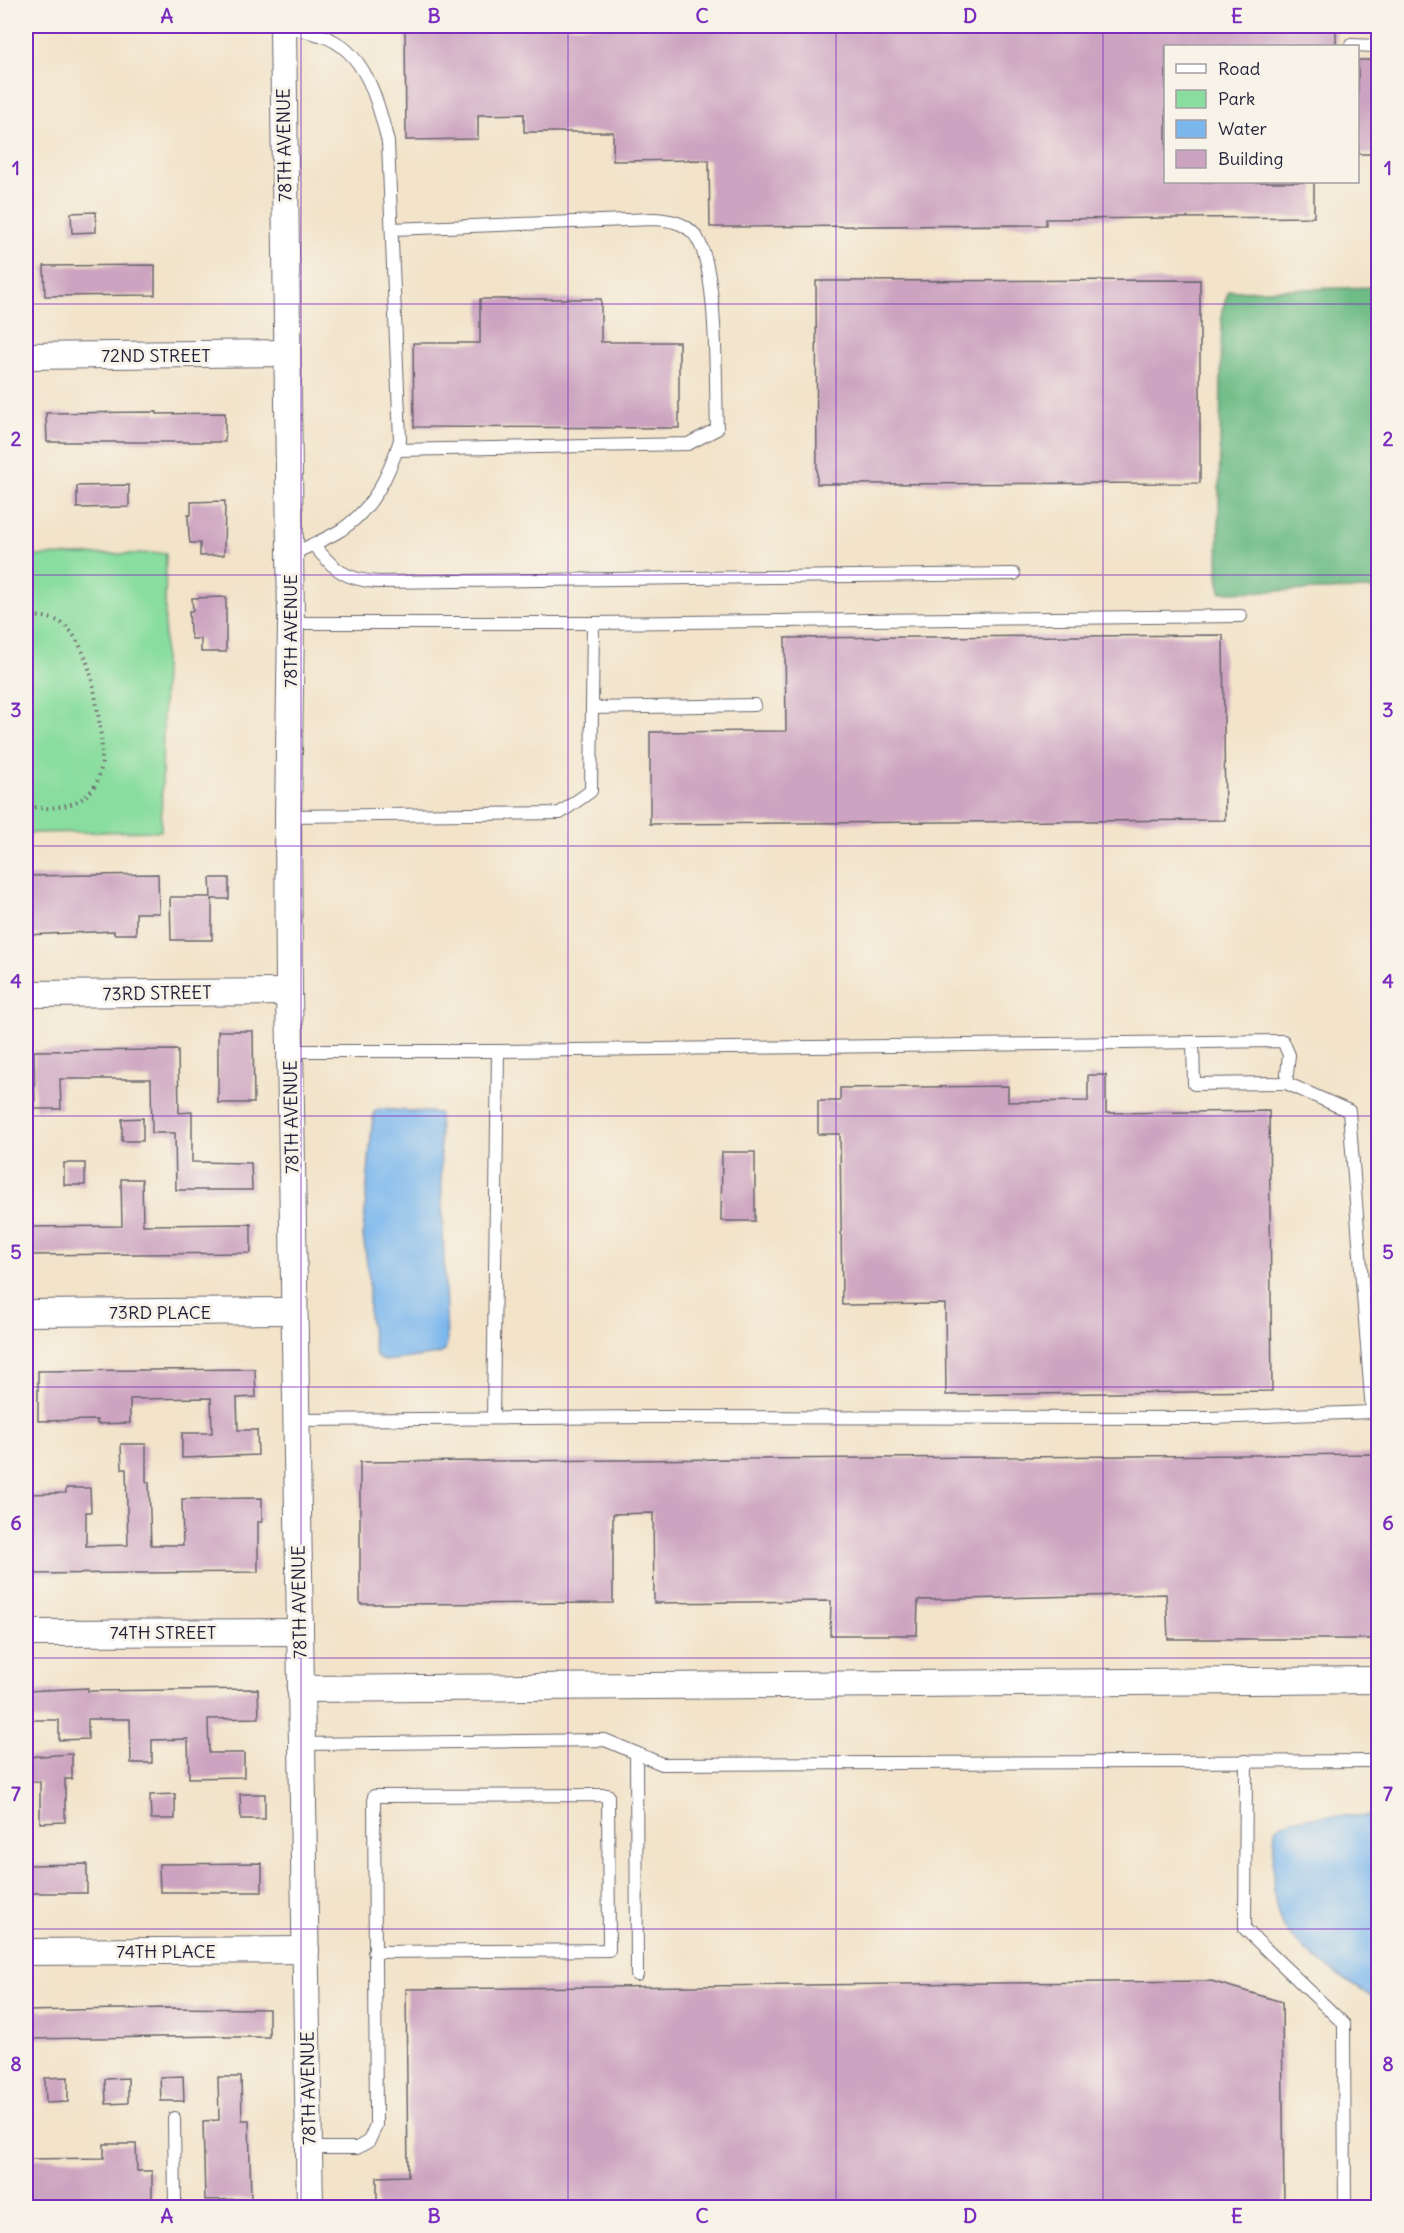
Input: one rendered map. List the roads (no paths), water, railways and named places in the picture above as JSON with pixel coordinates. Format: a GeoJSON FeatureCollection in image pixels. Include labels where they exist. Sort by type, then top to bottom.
{"type":"FeatureCollection","features":[{"type":"Feature","properties":{"kind":"street","name":"78TH AVENUE"},"geometry":{"type":"LineString","coordinates":[[283,26],[291,623],[288,816],[289,992],[310,2208]]}},
{"type":"Feature","properties":{"kind":"street","name":"72ND STREET"},"geometry":{"type":"LineString","coordinates":[[26,356],[286,353]]}},
{"type":"Feature","properties":{"kind":"street","name":"73RD STREET"},"geometry":{"type":"LineString","coordinates":[[26,994],[289,992]]}},
{"type":"Feature","properties":{"kind":"street","name":"73RD PLACE"},"geometry":{"type":"LineString","coordinates":[[26,1313],[294,1311]]}},
{"type":"Feature","properties":{"kind":"street","name":"74TH STREET"},"geometry":{"type":"LineString","coordinates":[[26,1633],[300,1632]]}},
{"type":"Feature","properties":{"kind":"street"},"geometry":{"type":"LineString","coordinates":[[300,1689],[1378,1680]]}},
{"type":"Feature","properties":{"kind":"street","name":"74TH PLACE"},"geometry":{"type":"LineString","coordinates":[[26,1952],[306,1950]]}},
{"type":"Feature","properties":{"kind":"lane"},"geometry":{"type":"LineString","coordinates":[[283,26],[325,37],[348,52],[367,75],[378,103],[388,142],[400,440],[392,464],[377,495],[342,529],[290,555]]}},
{"type":"Feature","properties":{"kind":"lane"},"geometry":{"type":"LineString","coordinates":[[1359,45],[1378,46]]}},
{"type":"Feature","properties":{"kind":"lane"},"geometry":{"type":"LineString","coordinates":[[392,229],[654,219],[671,220],[683,225],[694,235],[704,253],[711,290],[717,429],[688,444],[397,450]]}},
{"type":"Feature","properties":{"kind":"lane"},"geometry":{"type":"LineString","coordinates":[[313,544],[338,571],[349,577],[378,582],[1014,574]]}},
{"type":"Feature","properties":{"kind":"lane"},"geometry":{"type":"LineString","coordinates":[[291,623],[593,623],[1241,616]]}},
{"type":"Feature","properties":{"kind":"lane"},"geometry":{"type":"LineString","coordinates":[[288,816],[560,813],[591,791],[593,623]]}},
{"type":"Feature","properties":{"kind":"lane"},"geometry":{"type":"LineString","coordinates":[[592,708],[755,705]]}},
{"type":"Feature","properties":{"kind":"lane"},"geometry":{"type":"LineString","coordinates":[[290,1051],[498,1051],[1283,1041],[1289,1055],[1286,1083]]}},
{"type":"Feature","properties":{"kind":"lane"},"geometry":{"type":"LineString","coordinates":[[296,1420],[1210,1418],[1372,1412],[1349,1111],[1286,1083],[1194,1084],[1193,1042]]}},
{"type":"Feature","properties":{"kind":"lane"},"geometry":{"type":"LineString","coordinates":[[493,1418],[498,1051]]}},
{"type":"Feature","properties":{"kind":"lane"},"geometry":{"type":"LineString","coordinates":[[301,1744],[605,1740],[662,1764],[1378,1761]]}},
{"type":"Feature","properties":{"kind":"lane"},"geometry":{"type":"LineString","coordinates":[[636,1753],[637,1975]]}},
{"type":"Feature","properties":{"kind":"lane"},"geometry":{"type":"LineString","coordinates":[[1246,1761],[1245,1929],[1344,2024],[1345,2208]]}},
{"type":"Feature","properties":{"kind":"lane"},"geometry":{"type":"LineString","coordinates":[[309,2148],[357,2148],[369,2141],[376,2125],[374,1952],[374,1796],[608,1795],[609,1950],[374,1952]]}},
{"type":"Feature","properties":{"kind":"lane"},"geometry":{"type":"LineString","coordinates":[[174,2118],[175,2208]]}},
{"type":"Feature","properties":{"kind":"water"},"geometry":{"type":"Polygon","coordinates":[[[379,1109],[439,1113],[447,1344],[445,1351],[439,1354],[386,1361],[379,1359],[375,1354],[369,1315],[369,1278],[363,1235],[372,1125],[375,1111],[379,1109]]]}},
{"type":"Feature","properties":{"kind":"water"},"geometry":{"type":"Polygon","coordinates":[[[1378,1816],[1378,2001],[1310,1954],[1287,1932],[1281,1922],[1275,1900],[1273,1876],[1275,1829],[1282,1824],[1317,1817],[1378,1816]]]}}]}
